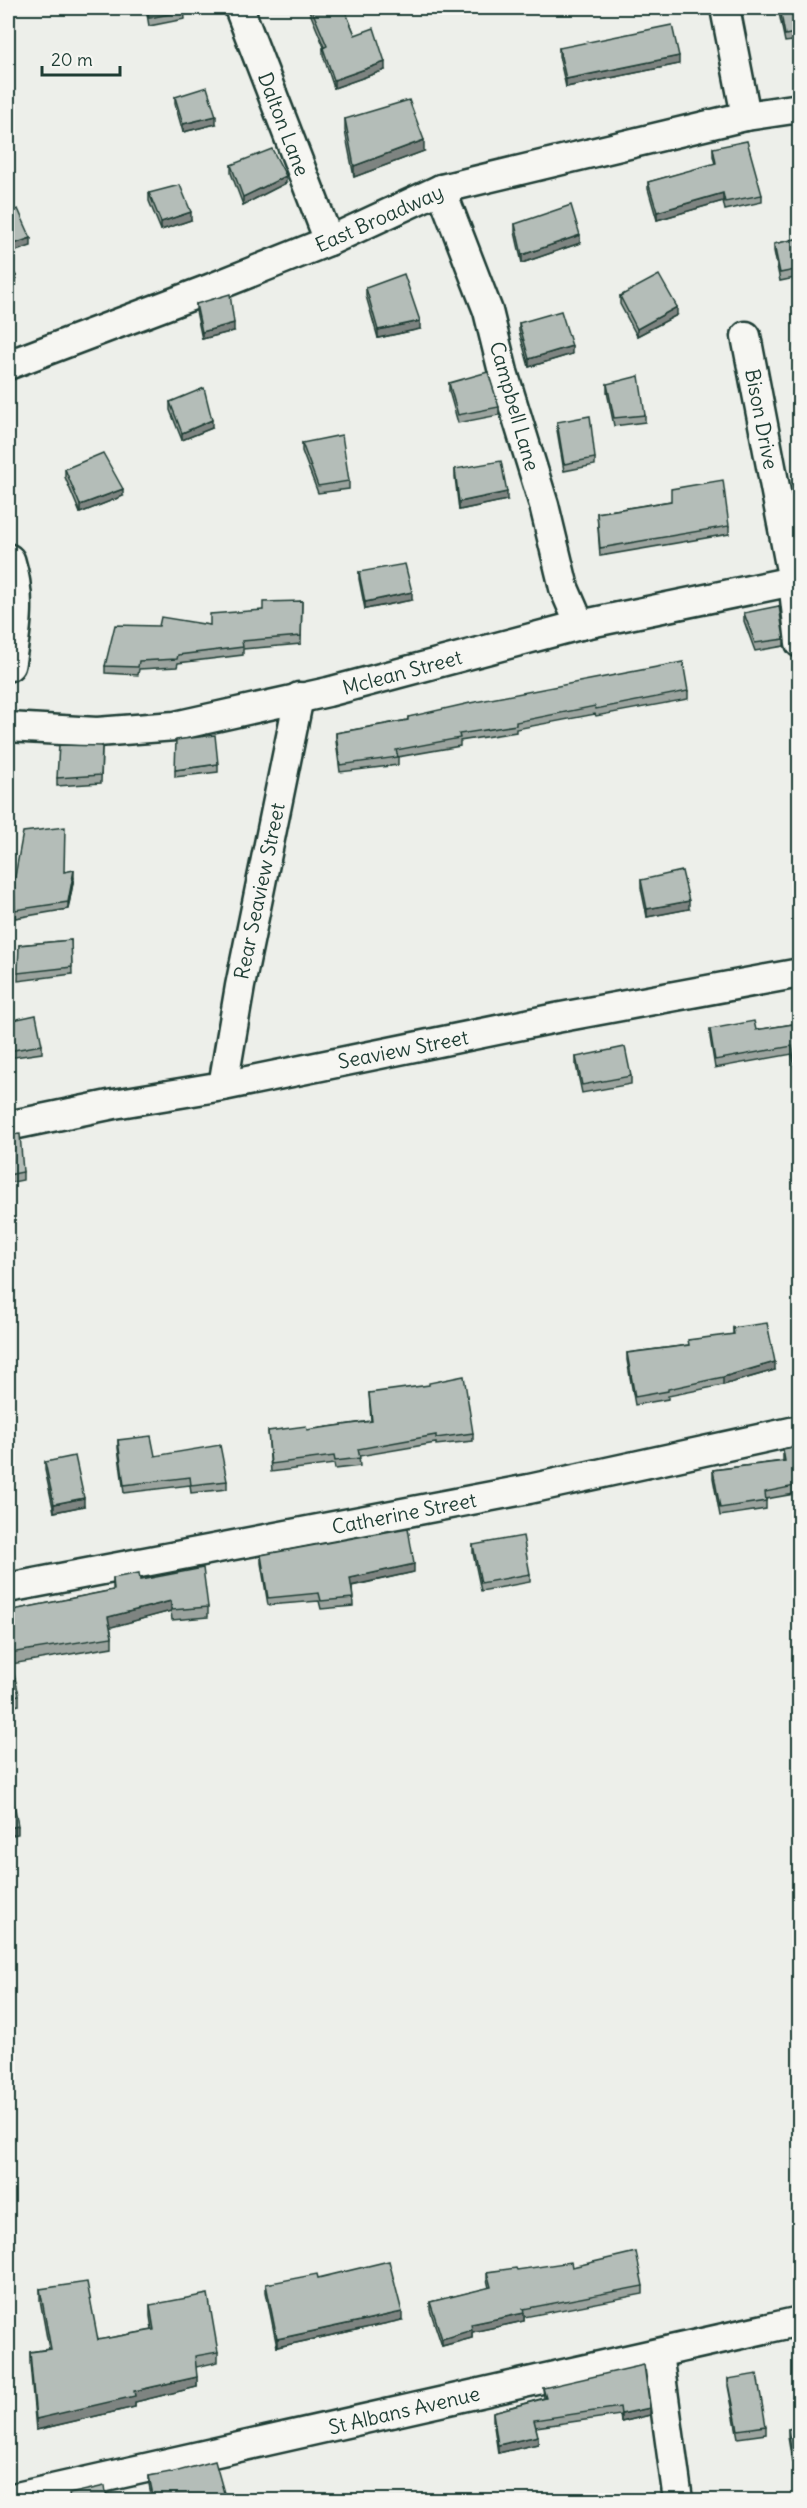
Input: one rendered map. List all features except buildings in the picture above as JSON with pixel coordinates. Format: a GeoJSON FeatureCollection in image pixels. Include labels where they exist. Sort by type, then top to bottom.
{"type":"FeatureCollection","features":[{"type":"Feature","properties":{"kind":"main road"},"geometry":{"type":"LineString","coordinates":[[8,664],[15,621],[10,582]]}},
{"type":"Feature","properties":{"kind":"street","name":"Dalton Lane"},"geometry":{"type":"LineString","coordinates":[[238,8],[330,241]]}},
{"type":"Feature","properties":{"kind":"street"},"geometry":{"type":"LineString","coordinates":[[725,8],[746,116]]}},
{"type":"Feature","properties":{"kind":"street","name":"East Broadway"},"geometry":{"type":"LineString","coordinates":[[8,365],[330,241],[441,189],[746,116],[800,108]]}},
{"type":"Feature","properties":{"kind":"street","name":"Campbell Lane"},"geometry":{"type":"LineString","coordinates":[[441,189],[488,311],[503,372],[544,505],[564,588],[580,625]]}},
{"type":"Feature","properties":{"kind":"street","name":"Bison Drive"},"geometry":{"type":"LineString","coordinates":[[746,336],[793,582],[800,643]]}},
{"type":"Feature","properties":{"kind":"street","name":"Mclean Street"},"geometry":{"type":"LineString","coordinates":[[8,727],[97,732],[175,726],[328,692],[580,625],[793,582]]}},
{"type":"Feature","properties":{"kind":"street","name":"Rear Seaview Street"},"geometry":{"type":"LineString","coordinates":[[223,1086],[240,986],[299,697]]}},
{"type":"Feature","properties":{"kind":"street","name":"Seaview Street"},"geometry":{"type":"LineString","coordinates":[[8,1126],[114,1104],[223,1086],[556,1018],[800,973]]}},
{"type":"Feature","properties":{"kind":"street","name":"Catherine Street"},"geometry":{"type":"LineString","coordinates":[[8,1588],[529,1489],[800,1430]]}},
{"type":"Feature","properties":{"kind":"street","name":"St Albans Avenue"},"geometry":{"type":"LineString","coordinates":[[8,2499],[800,2321]]}},
{"type":"Feature","properties":{"kind":"street"},"geometry":{"type":"LineString","coordinates":[[658,2354],[678,2500]]}}]}
